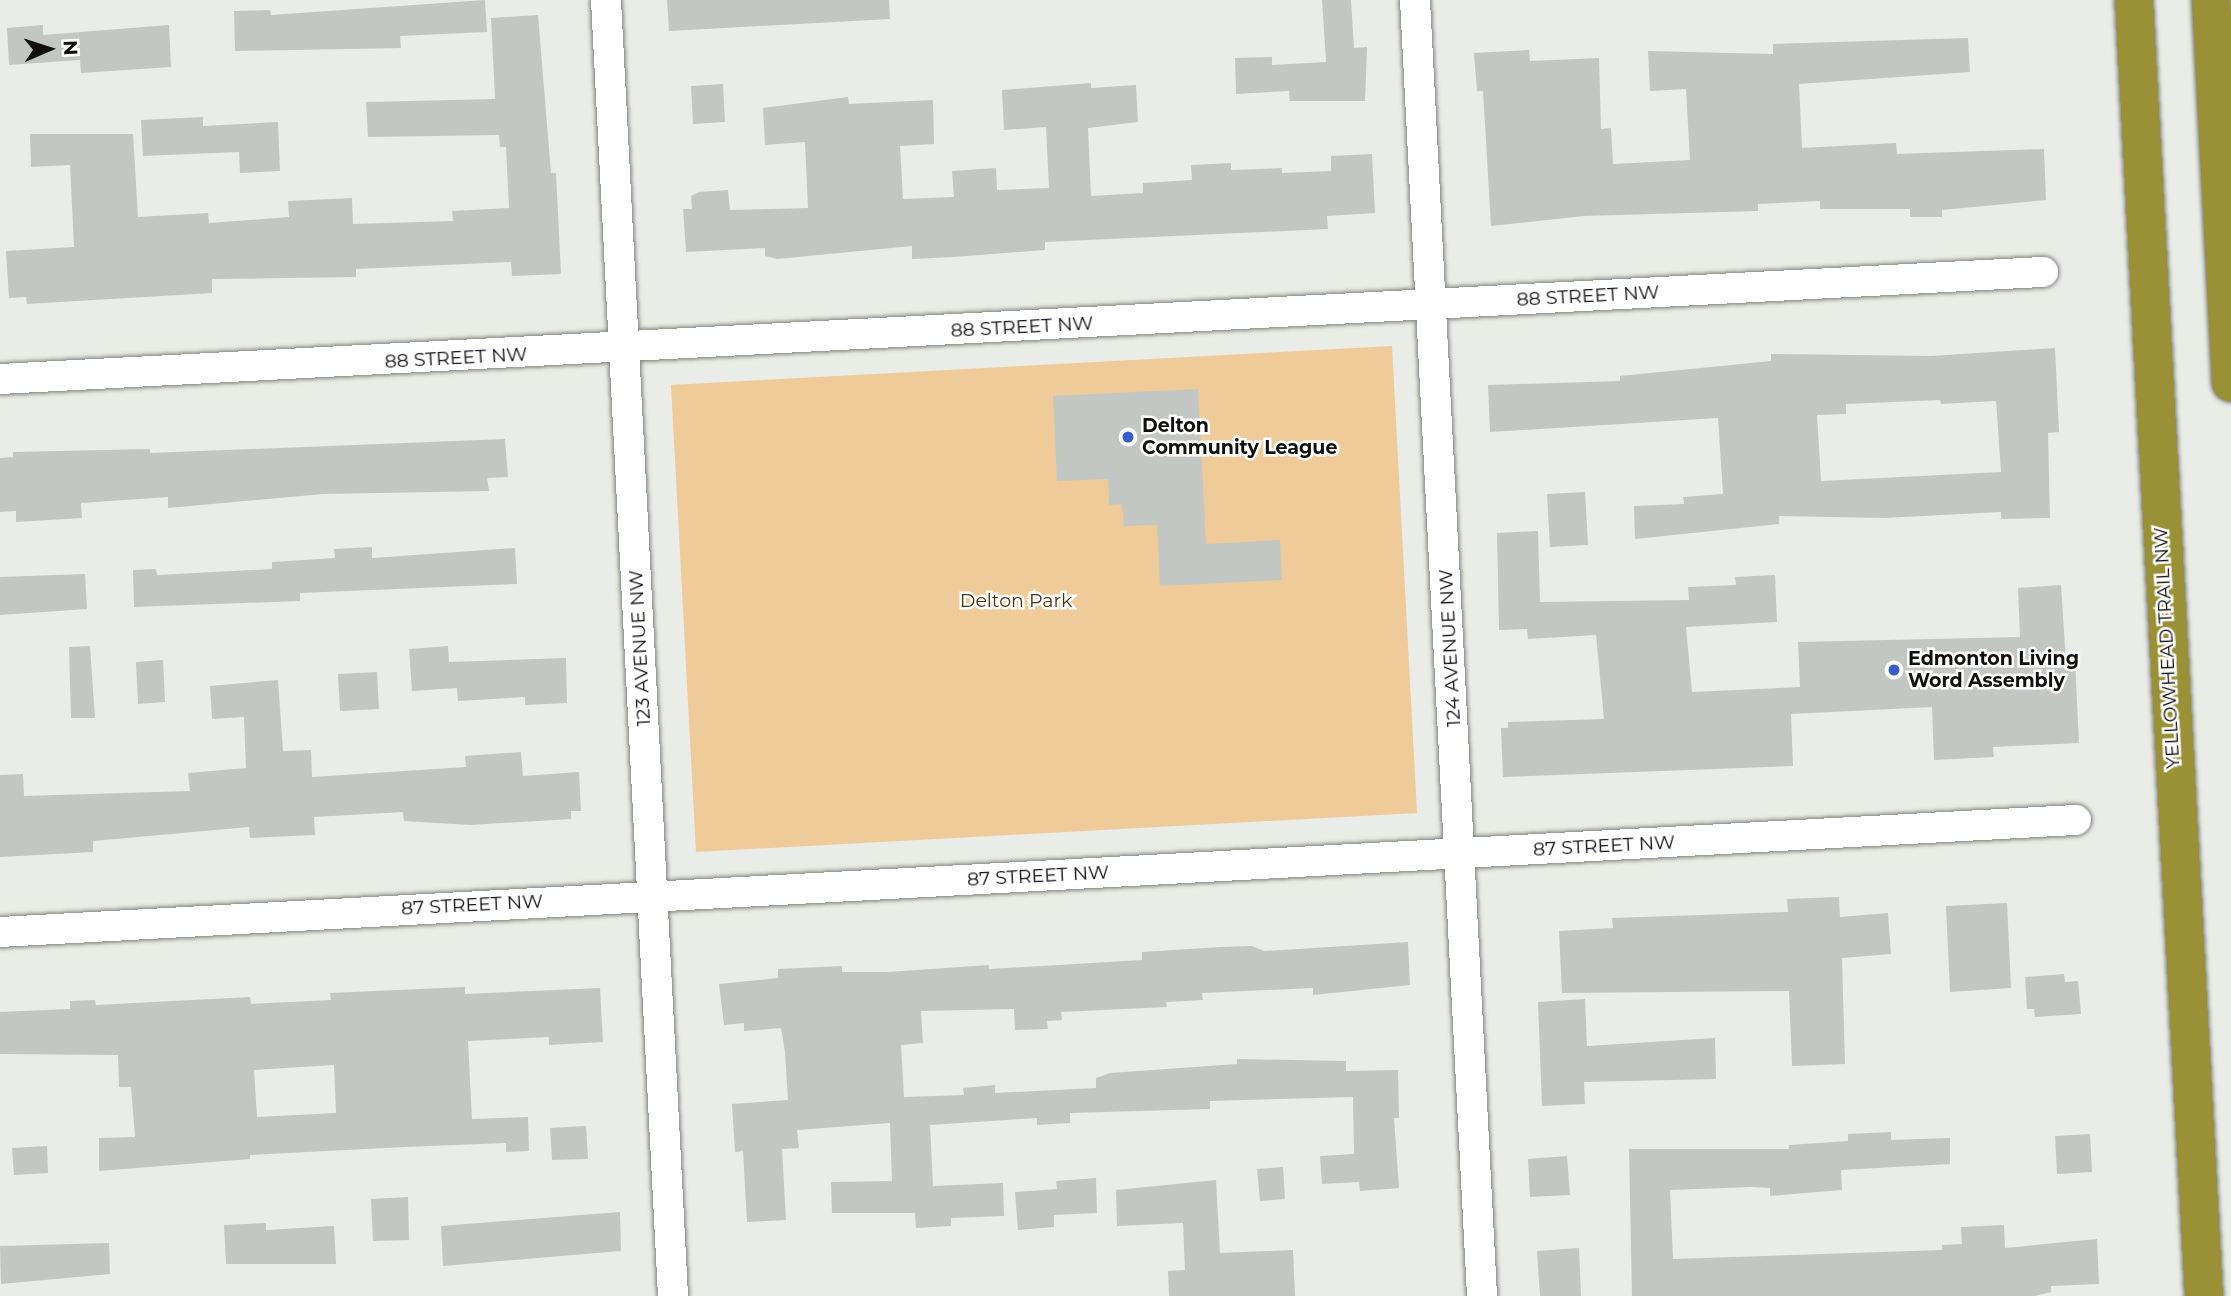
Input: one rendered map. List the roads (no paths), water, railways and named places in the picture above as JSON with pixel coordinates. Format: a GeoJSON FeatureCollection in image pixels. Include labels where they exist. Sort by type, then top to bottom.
{"type":"FeatureCollection","features":[{"type":"Feature","properties":{"kind":"highway","name":"YELLOWHEAD TRAIL NW"},"geometry":{"type":"LineString","coordinates":[[2134,0],[2204,1296]]}},
{"type":"Feature","properties":{"kind":"highway"},"geometry":{"type":"LineString","coordinates":[[2211,0],[2231,382]]}},
{"type":"Feature","properties":{"kind":"street","name":"123 AVENUE NW"},"geometry":{"type":"LineString","coordinates":[[606,0],[673,1296]]}},
{"type":"Feature","properties":{"kind":"street","name":"124 AVENUE NW"},"geometry":{"type":"LineString","coordinates":[[1415,0],[1482,1296]]}},
{"type":"Feature","properties":{"kind":"street","name":"88 STREET NW"},"geometry":{"type":"LineString","coordinates":[[0,379],[624,350],[1432,303],[2043,272]]}},
{"type":"Feature","properties":{"kind":"street","name":"87 STREET NW"},"geometry":{"type":"LineString","coordinates":[[0,932],[2076,820]]}},
{"type":"Feature","properties":{"kind":"place","name":"Delton Community League"},"geometry":{"type":"Point","coordinates":[1128,437]}},
{"type":"Feature","properties":{"kind":"place","name":"Edmonton Living Word Assembly"},"geometry":{"type":"Point","coordinates":[1894,670]}},
{"type":"Feature","properties":{"kind":"park label","name":"Delton Park"},"geometry":{"type":"Point","coordinates":[1016,601]}}]}
